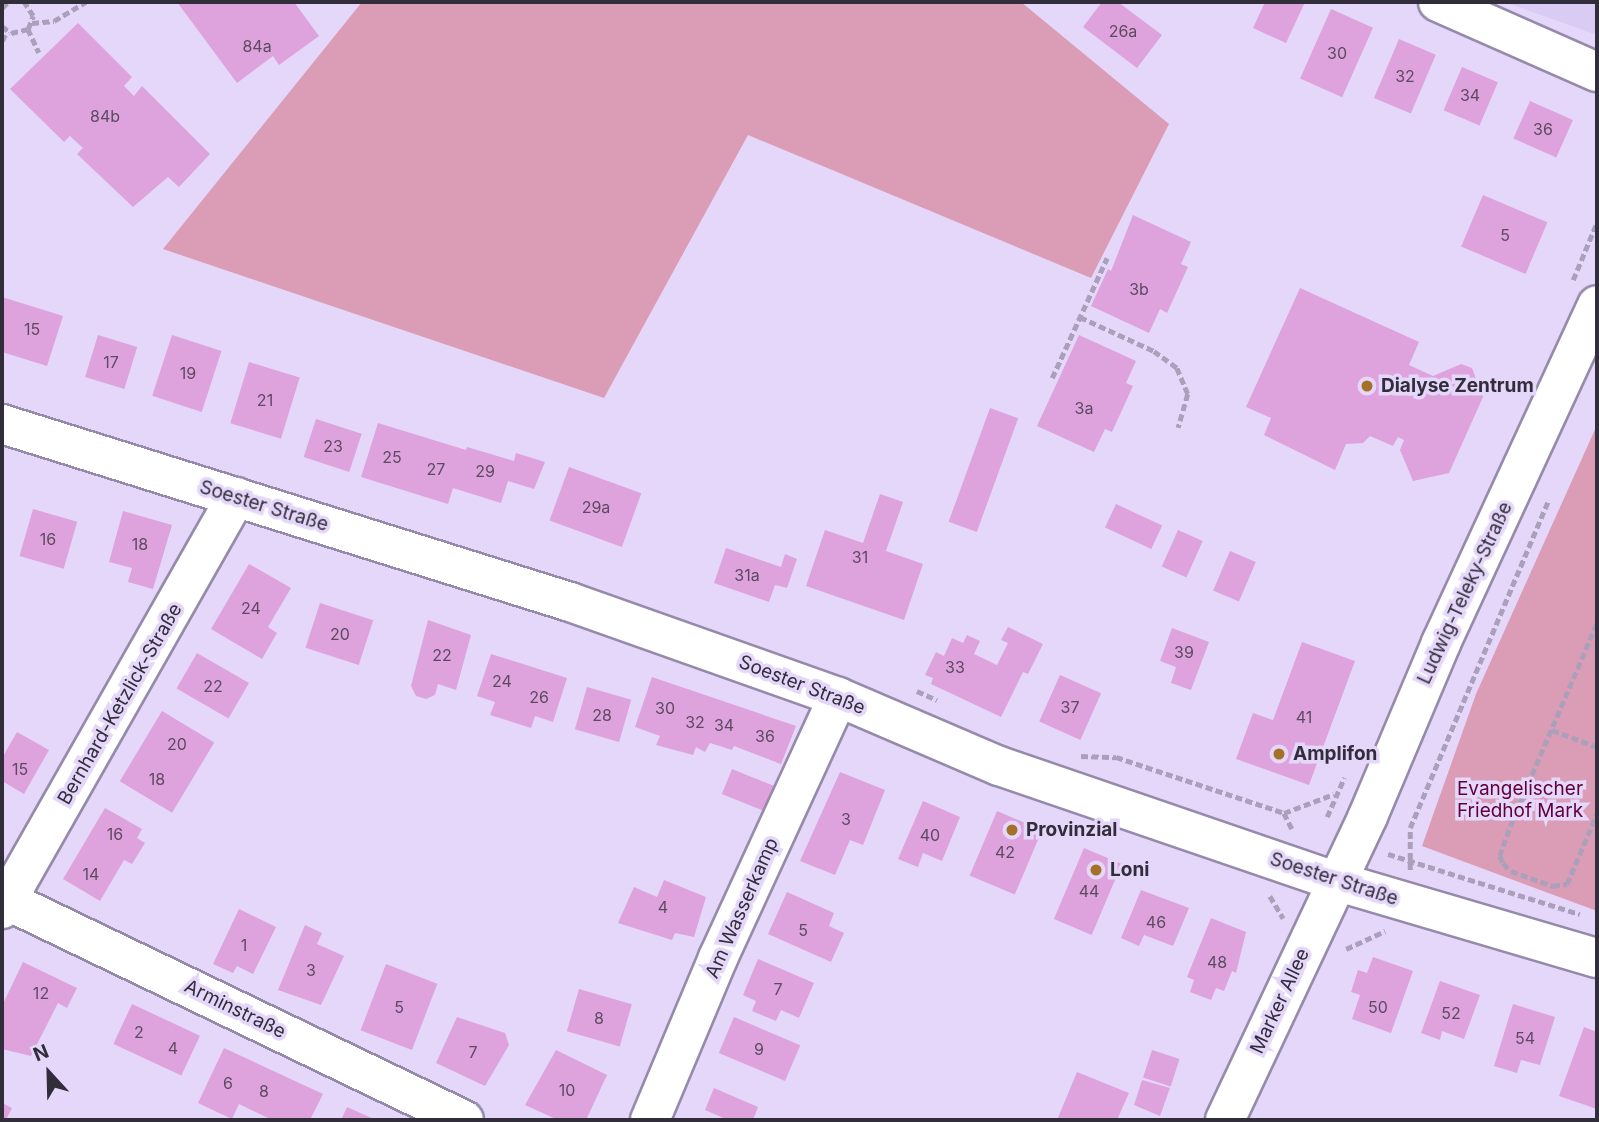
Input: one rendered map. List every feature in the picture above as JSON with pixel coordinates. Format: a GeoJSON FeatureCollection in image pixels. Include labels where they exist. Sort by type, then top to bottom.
{"type":"FeatureCollection","features":[{"type":"Feature","properties":{"kind":"street"},"geometry":{"type":"LineString","coordinates":[[1438,2],[1597,72]]}},
{"type":"Feature","properties":{"kind":"street","name":"Ludwig-Teleky-Straße"},"geometry":{"type":"LineString","coordinates":[[1335,881],[1597,305]]}},
{"type":"Feature","properties":{"kind":"street","name":"Soester Straße"},"geometry":{"type":"LineString","coordinates":[[2,424],[570,602],[838,697],[999,766],[1335,881],[1597,958]]}},
{"type":"Feature","properties":{"kind":"street","name":"Bernhard-Ketzlick-Straße"},"geometry":{"type":"LineString","coordinates":[[4,904],[236,498]]}},
{"type":"Feature","properties":{"kind":"street","name":"Am Wasserkamp"},"geometry":{"type":"LineString","coordinates":[[650,1120],[718,958],[838,697]]}},
{"type":"Feature","properties":{"kind":"street","name":"Marker Allee"},"geometry":{"type":"LineString","coordinates":[[1225,1120],[1335,881]]}},
{"type":"Feature","properties":{"kind":"street","name":"Arminstraße"},"geometry":{"type":"LineString","coordinates":[[4,904],[464,1120]]}},
{"type":"Feature","properties":{"kind":"path"},"geometry":{"type":"LineString","coordinates":[[2,8],[8,2]]}},
{"type":"Feature","properties":{"kind":"path"},"geometry":{"type":"LineString","coordinates":[[2,26],[7,31],[20,33],[28,29],[32,23],[30,8],[23,2]]}},
{"type":"Feature","properties":{"kind":"path"},"geometry":{"type":"LineString","coordinates":[[32,23],[54,21],[86,2]]}},
{"type":"Feature","properties":{"kind":"path"},"geometry":{"type":"LineString","coordinates":[[28,29],[39,53]]}},
{"type":"Feature","properties":{"kind":"path"},"geometry":{"type":"LineString","coordinates":[[2,41],[7,31]]}},
{"type":"Feature","properties":{"kind":"path"},"geometry":{"type":"LineString","coordinates":[[1052,378],[1107,258]]}},
{"type":"Feature","properties":{"kind":"path"},"geometry":{"type":"LineString","coordinates":[[1080,317],[1160,354],[1177,368],[1188,394],[1178,428]]}},
{"type":"Feature","properties":{"kind":"path"},"geometry":{"type":"LineString","coordinates":[[1551,493],[1410,828],[1413,860],[1584,916]]}},
{"type":"Feature","properties":{"kind":"path"},"geometry":{"type":"LineString","coordinates":[[1597,624],[1500,856],[1503,863],[1511,871],[1553,886],[1567,884],[1597,813]]}},
{"type":"Feature","properties":{"kind":"path"},"geometry":{"type":"LineString","coordinates":[[1552,730],[1597,747]]}},
{"type":"Feature","properties":{"kind":"path"},"geometry":{"type":"LineString","coordinates":[[1284,813],[1334,794]]}},
{"type":"Feature","properties":{"kind":"path"},"geometry":{"type":"LineString","coordinates":[[1264,892],[1279,905],[1285,922]]}},
{"type":"Feature","properties":{"kind":"path"},"geometry":{"type":"LineString","coordinates":[[1341,959],[1347,947],[1393,928]]}},
{"type":"Feature","properties":{"kind":"shaded area"},"geometry":{"type":"Polygon","coordinates":[[[1504,2],[1597,2],[1597,35],[1504,2]]]}},
{"type":"Feature","properties":{"kind":"green space"},"geometry":{"type":"Polygon","coordinates":[[[362,2],[1021,2],[1169,124],[1091,278],[748,135],[604,398],[163,249],[362,2]]]}},
{"type":"Feature","properties":{"kind":"green space","name":"Evangelischer Friedhof Mark"},"geometry":{"type":"Polygon","coordinates":[[[1597,425],[1597,911],[1422,846],[1476,694],[1597,425]]]}},
{"type":"Feature","properties":{"kind":"building"},"geometry":{"type":"Polygon","coordinates":[[[177,2],[294,2],[319,36],[279,65],[273,56],[237,83],[177,2]]]}},
{"type":"Feature","properties":{"kind":"building"},"geometry":{"type":"Polygon","coordinates":[[[1102,2],[1118,2],[1162,35],[1137,68],[1083,27],[1102,2]]]}},
{"type":"Feature","properties":{"kind":"building"},"geometry":{"type":"Polygon","coordinates":[[[1265,2],[1305,2],[1286,43],[1253,28],[1265,2]]]}},
{"type":"Feature","properties":{"kind":"building"},"geometry":{"type":"Polygon","coordinates":[[[1331,9],[1373,28],[1342,97],[1300,78],[1331,9]]]}},
{"type":"Feature","properties":{"kind":"building"},"geometry":{"type":"Polygon","coordinates":[[[78,23],[132,77],[124,86],[134,96],[142,86],[210,154],[179,187],[168,177],[133,207],[77,154],[83,148],[70,136],[64,142],[10,89],[78,23]]]}},
{"type":"Feature","properties":{"kind":"building"},"geometry":{"type":"Polygon","coordinates":[[[1399,39],[1436,55],[1411,114],[1374,98],[1399,39]]]}},
{"type":"Feature","properties":{"kind":"building"},"geometry":{"type":"Polygon","coordinates":[[[1462,67],[1498,82],[1480,126],[1444,110],[1462,67]]]}},
{"type":"Feature","properties":{"kind":"building"},"geometry":{"type":"Polygon","coordinates":[[[1530,101],[1573,120],[1556,158],[1513,138],[1530,101]]]}},
{"type":"Feature","properties":{"kind":"building"},"geometry":{"type":"Polygon","coordinates":[[[1483,195],[1547,222],[1526,274],[1461,247],[1483,195]]]}},
{"type":"Feature","properties":{"kind":"building"},"geometry":{"type":"Polygon","coordinates":[[[1133,215],[1191,242],[1181,264],[1188,267],[1167,313],[1160,309],[1149,333],[1091,306],[1108,269],[1111,271],[1133,215]]]}},
{"type":"Feature","properties":{"kind":"building","name":"Dialyse Zentrum"},"geometry":{"type":"Polygon","coordinates":[[[1300,288],[1419,342],[1409,365],[1433,376],[1461,364],[1472,368],[1483,397],[1449,473],[1413,481],[1400,450],[1404,440],[1398,437],[1393,446],[1370,436],[1363,443],[1346,444],[1335,470],[1264,435],[1271,418],[1246,407],[1300,288]]]}},
{"type":"Feature","properties":{"kind":"building"},"geometry":{"type":"Polygon","coordinates":[[[2,297],[63,316],[47,366],[2,352],[2,297]]]}},
{"type":"Feature","properties":{"kind":"building"},"geometry":{"type":"Polygon","coordinates":[[[98,335],[137,347],[124,389],[85,377],[98,335]]]}},
{"type":"Feature","properties":{"kind":"building"},"geometry":{"type":"Polygon","coordinates":[[[172,335],[221,351],[202,412],[152,396],[172,335]]]}},
{"type":"Feature","properties":{"kind":"building"},"geometry":{"type":"Polygon","coordinates":[[[1079,335],[1136,361],[1126,383],[1133,386],[1112,432],[1105,429],[1094,452],[1037,426],[1079,335]]]}},
{"type":"Feature","properties":{"kind":"building"},"geometry":{"type":"Polygon","coordinates":[[[249,362],[300,377],[281,439],[230,423],[249,362]]]}},
{"type":"Feature","properties":{"kind":"building"},"geometry":{"type":"Polygon","coordinates":[[[990,408],[1018,418],[977,532],[949,522],[990,408]]]}},
{"type":"Feature","properties":{"kind":"building"},"geometry":{"type":"Polygon","coordinates":[[[316,419],[362,434],[349,472],[304,457],[316,419]]]}},
{"type":"Feature","properties":{"kind":"building"},"geometry":{"type":"Polygon","coordinates":[[[378,423],[466,450],[467,447],[514,461],[516,453],[545,462],[534,489],[508,481],[501,503],[453,488],[448,504],[361,477],[378,423]]]}},
{"type":"Feature","properties":{"kind":"building"},"geometry":{"type":"Polygon","coordinates":[[[569,467],[641,493],[622,547],[550,521],[569,467]]]}},
{"type":"Feature","properties":{"kind":"building"},"geometry":{"type":"Polygon","coordinates":[[[880,494],[903,502],[886,551],[923,564],[904,620],[806,586],[825,530],[863,543],[880,494]]]}},
{"type":"Feature","properties":{"kind":"building"},"geometry":{"type":"Polygon","coordinates":[[[1116,504],[1162,526],[1151,549],[1105,528],[1116,504]]]}},
{"type":"Feature","properties":{"kind":"building"},"geometry":{"type":"Polygon","coordinates":[[[33,509],[77,522],[64,569],[19,556],[33,509]]]}},
{"type":"Feature","properties":{"kind":"building"},"geometry":{"type":"Polygon","coordinates":[[[123,511],[172,525],[153,589],[128,582],[132,568],[109,562],[123,511]]]}},
{"type":"Feature","properties":{"kind":"building"},"geometry":{"type":"Polygon","coordinates":[[[1178,530],[1203,541],[1186,578],[1162,567],[1178,530]]]}},
{"type":"Feature","properties":{"kind":"building"},"geometry":{"type":"Polygon","coordinates":[[[726,548],[781,567],[785,554],[797,559],[787,588],[775,585],[769,602],[714,583],[726,548]]]}},
{"type":"Feature","properties":{"kind":"building"},"geometry":{"type":"Polygon","coordinates":[[[1230,551],[1256,562],[1239,602],[1213,591],[1230,551]]]}},
{"type":"Feature","properties":{"kind":"building"},"geometry":{"type":"Polygon","coordinates":[[[249,564],[291,588],[268,627],[277,633],[262,659],[211,629],[249,564]]]}},
{"type":"Feature","properties":{"kind":"building"},"geometry":{"type":"Polygon","coordinates":[[[320,603],[373,620],[359,665],[305,648],[320,603]]]}},
{"type":"Feature","properties":{"kind":"building"},"geometry":{"type":"Polygon","coordinates":[[[428,620],[471,635],[456,690],[438,684],[435,695],[426,699],[416,696],[411,686],[428,620]]]}},
{"type":"Feature","properties":{"kind":"building"},"geometry":{"type":"Polygon","coordinates":[[[1008,627],[1043,644],[1028,674],[1023,672],[1001,717],[931,684],[933,678],[925,675],[936,652],[944,656],[952,638],[963,643],[967,635],[980,641],[974,654],[997,665],[1008,643],[1001,640],[1008,627]]]}},
{"type":"Feature","properties":{"kind":"building"},"geometry":{"type":"Polygon","coordinates":[[[1172,628],[1209,642],[1191,690],[1171,683],[1176,667],[1160,661],[1172,628]]]}},
{"type":"Feature","properties":{"kind":"building"},"geometry":{"type":"Polygon","coordinates":[[[1302,642],[1355,661],[1309,785],[1236,759],[1253,713],[1273,720],[1302,642]]]}},
{"type":"Feature","properties":{"kind":"building"},"geometry":{"type":"Polygon","coordinates":[[[197,653],[249,683],[228,719],[176,689],[197,653]]]}},
{"type":"Feature","properties":{"kind":"building"},"geometry":{"type":"Polygon","coordinates":[[[491,654],[567,678],[553,722],[535,716],[531,728],[490,715],[495,702],[477,696],[491,654]]]}},
{"type":"Feature","properties":{"kind":"building"},"geometry":{"type":"Polygon","coordinates":[[[1060,675],[1101,693],[1080,740],[1039,722],[1060,675]]]}},
{"type":"Feature","properties":{"kind":"building"},"geometry":{"type":"Polygon","coordinates":[[[652,677],[796,726],[781,764],[734,746],[732,750],[710,743],[705,752],[696,747],[693,755],[656,745],[660,736],[635,727],[652,677]]]}},
{"type":"Feature","properties":{"kind":"building"},"geometry":{"type":"Polygon","coordinates":[[[587,687],[631,700],[619,742],[575,729],[587,687]]]}},
{"type":"Feature","properties":{"kind":"building"},"geometry":{"type":"Polygon","coordinates":[[[162,711],[214,742],[172,813],[120,781],[162,711]]]}},
{"type":"Feature","properties":{"kind":"building"},"geometry":{"type":"Polygon","coordinates":[[[17,732],[49,750],[24,794],[2,781],[2,758],[17,732]]]}},
{"type":"Feature","properties":{"kind":"building"},"geometry":{"type":"Polygon","coordinates":[[[732,769],[777,787],[766,812],[722,794],[732,769]]]}},
{"type":"Feature","properties":{"kind":"building"},"geometry":{"type":"Polygon","coordinates":[[[840,772],[885,790],[863,845],[850,840],[835,875],[800,861],[840,772]]]}},
{"type":"Feature","properties":{"kind":"building"},"geometry":{"type":"Polygon","coordinates":[[[923,801],[960,817],[942,861],[923,853],[918,867],[898,859],[923,801]]]}},
{"type":"Feature","properties":{"kind":"building"},"geometry":{"type":"Polygon","coordinates":[[[105,808],[142,829],[137,838],[145,843],[132,864],[124,860],[100,901],[63,879],[105,808]]]}},
{"type":"Feature","properties":{"kind":"building"},"geometry":{"type":"Polygon","coordinates":[[[997,811],[1042,830],[1015,895],[970,875],[997,811]]]}},
{"type":"Feature","properties":{"kind":"building"},"geometry":{"type":"Polygon","coordinates":[[[1084,848],[1122,864],[1092,935],[1054,919],[1084,848]]]}},
{"type":"Feature","properties":{"kind":"building"},"geometry":{"type":"Polygon","coordinates":[[[664,880],[706,897],[694,937],[675,933],[672,940],[618,923],[634,887],[657,897],[664,880]]]}},
{"type":"Feature","properties":{"kind":"building"},"geometry":{"type":"Polygon","coordinates":[[[1141,890],[1189,908],[1173,946],[1144,935],[1139,946],[1121,938],[1141,890]]]}},
{"type":"Feature","properties":{"kind":"building"},"geometry":{"type":"Polygon","coordinates":[[[787,892],[834,913],[829,926],[844,933],[831,962],[768,934],[787,892]]]}},
{"type":"Feature","properties":{"kind":"building"},"geometry":{"type":"Polygon","coordinates":[[[239,909],[276,927],[253,974],[237,966],[233,973],[213,964],[239,909]]]}},
{"type":"Feature","properties":{"kind":"building"},"geometry":{"type":"Polygon","coordinates":[[[1211,918],[1246,932],[1236,973],[1232,971],[1224,991],[1216,988],[1211,1000],[1190,992],[1194,980],[1187,977],[1211,918]]]}},
{"type":"Feature","properties":{"kind":"building"},"geometry":{"type":"Polygon","coordinates":[[[305,925],[322,933],[317,944],[344,956],[321,1005],[278,990],[305,925]]]}},
{"type":"Feature","properties":{"kind":"building"},"geometry":{"type":"Polygon","coordinates":[[[1373,957],[1413,971],[1391,1033],[1352,1019],[1360,995],[1351,992],[1358,970],[1367,973],[1373,957]]]}},
{"type":"Feature","properties":{"kind":"building"},"geometry":{"type":"Polygon","coordinates":[[[758,959],[814,983],[799,1018],[781,1010],[776,1021],[752,1011],[756,1001],[743,995],[758,959]]]}},
{"type":"Feature","properties":{"kind":"building"},"geometry":{"type":"Polygon","coordinates":[[[23,962],[77,988],[67,1008],[58,1003],[31,1056],[2,1049],[2,1006],[23,962]]]}},
{"type":"Feature","properties":{"kind":"building"},"geometry":{"type":"Polygon","coordinates":[[[386,964],[437,984],[412,1050],[361,1030],[386,964]]]}},
{"type":"Feature","properties":{"kind":"building"},"geometry":{"type":"Polygon","coordinates":[[[1440,981],[1480,995],[1464,1039],[1442,1031],[1440,1040],[1421,1033],[1440,981]]]}},
{"type":"Feature","properties":{"kind":"building"},"geometry":{"type":"Polygon","coordinates":[[[579,989],[632,1004],[620,1046],[567,1031],[579,989]]]}},
{"type":"Feature","properties":{"kind":"building"},"geometry":{"type":"Polygon","coordinates":[[[132,1004],[200,1036],[181,1076],[113,1044],[132,1004]]]}},
{"type":"Feature","properties":{"kind":"building"},"geometry":{"type":"Polygon","coordinates":[[[1513,1004],[1555,1017],[1540,1065],[1521,1060],[1517,1073],[1494,1066],[1513,1004]]]}},
{"type":"Feature","properties":{"kind":"building"},"geometry":{"type":"Polygon","coordinates":[[[457,1017],[505,1033],[509,1045],[485,1086],[436,1063],[457,1017]]]}},
{"type":"Feature","properties":{"kind":"building"},"geometry":{"type":"Polygon","coordinates":[[[734,1017],[800,1045],[785,1081],[719,1053],[734,1017]]]}},
{"type":"Feature","properties":{"kind":"building"},"geometry":{"type":"Polygon","coordinates":[[[1584,1027],[1597,1032],[1597,1109],[1559,1096],[1584,1027]]]}},
{"type":"Feature","properties":{"kind":"building"},"geometry":{"type":"Polygon","coordinates":[[[224,1048],[323,1094],[310,1120],[272,1120],[239,1104],[232,1119],[198,1103],[224,1048]]]}},
{"type":"Feature","properties":{"kind":"building"},"geometry":{"type":"Polygon","coordinates":[[[556,1050],[607,1075],[586,1120],[558,1120],[525,1105],[556,1050]]]}},
{"type":"Feature","properties":{"kind":"building"},"geometry":{"type":"Polygon","coordinates":[[[1152,1050],[1180,1059],[1171,1087],[1143,1078],[1152,1050]]]}},
{"type":"Feature","properties":{"kind":"building"},"geometry":{"type":"Polygon","coordinates":[[[1077,1072],[1129,1093],[1117,1120],[1057,1120],[1077,1072]]]}},
{"type":"Feature","properties":{"kind":"building"},"geometry":{"type":"Polygon","coordinates":[[[1142,1080],[1170,1088],[1160,1116],[1134,1105],[1142,1080]]]}},
{"type":"Feature","properties":{"kind":"building"},"geometry":{"type":"Polygon","coordinates":[[[714,1088],[758,1107],[753,1120],[728,1120],[705,1110],[714,1088]]]}},
{"type":"Feature","properties":{"kind":"building"},"geometry":{"type":"Polygon","coordinates":[[[2,1103],[12,1108],[6,1120],[2,1120],[2,1103]]]}},
{"type":"Feature","properties":{"kind":"building"},"geometry":{"type":"Polygon","coordinates":[[[347,1107],[376,1120],[341,1120],[347,1107]]]}},
{"type":"Feature","properties":{"kind":"place","name":"Dialyse Zentrum"},"geometry":{"type":"Point","coordinates":[1367,386]}},
{"type":"Feature","properties":{"kind":"place","name":"Amplifon"},"geometry":{"type":"Point","coordinates":[1279,754]}},
{"type":"Feature","properties":{"kind":"place","name":"Provinzial"},"geometry":{"type":"Point","coordinates":[1012,830]}},
{"type":"Feature","properties":{"kind":"place","name":"Loni"},"geometry":{"type":"Point","coordinates":[1096,870]}}]}
